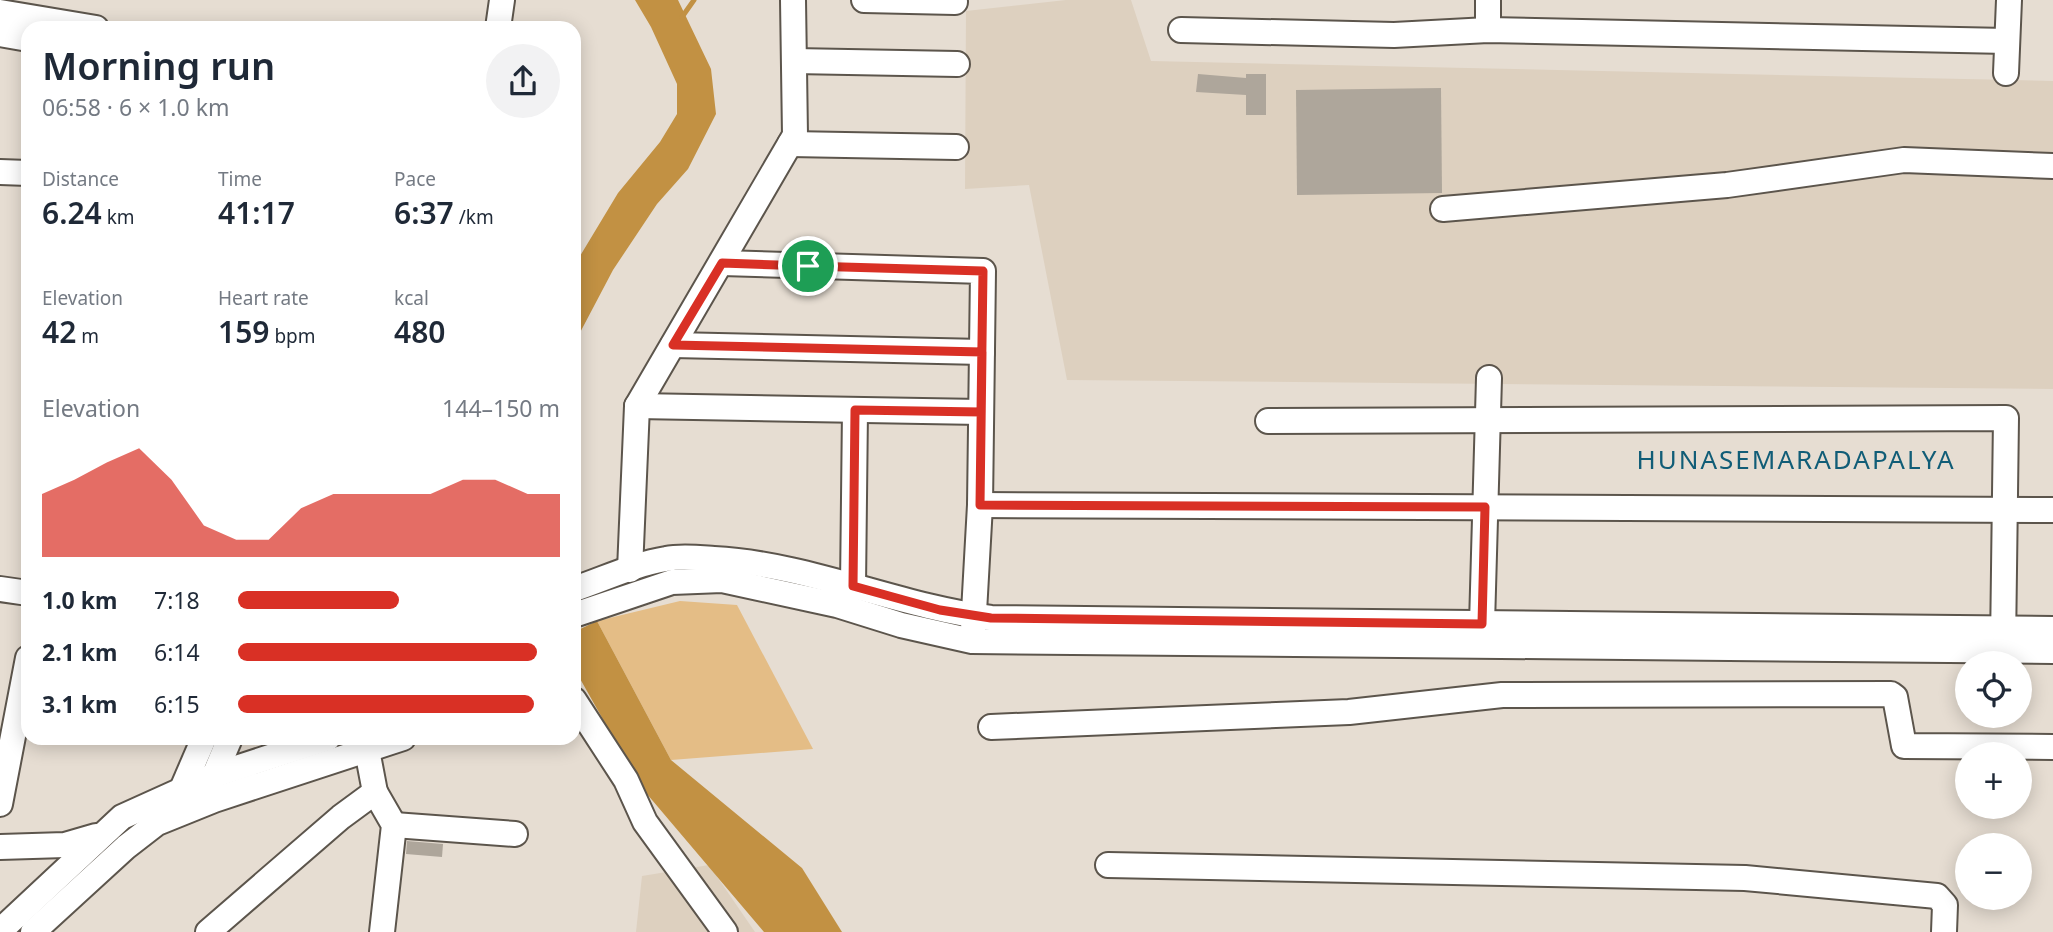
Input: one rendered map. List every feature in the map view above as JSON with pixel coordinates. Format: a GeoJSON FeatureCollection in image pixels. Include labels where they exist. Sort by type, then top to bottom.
{"type":"FeatureCollection","features":[{"type":"Feature","properties":{"kind":"street"},"geometry":{"type":"LineString","coordinates":[[499,21],[502,0]]}},
{"type":"Feature","properties":{"kind":"street"},"geometry":{"type":"LineString","coordinates":[[629,570],[637,406],[795,135],[793,0]]}},
{"type":"Feature","properties":{"kind":"street"},"geometry":{"type":"LineString","coordinates":[[864,0],[955,2]]}},
{"type":"Feature","properties":{"kind":"street"},"geometry":{"type":"LineString","coordinates":[[1488,0],[1488,30]]}},
{"type":"Feature","properties":{"kind":"street"},"geometry":{"type":"LineString","coordinates":[[2006,72],[2009,0]]}},
{"type":"Feature","properties":{"kind":"street"},"geometry":{"type":"LineString","coordinates":[[0,12],[54,21]]}},
{"type":"Feature","properties":{"kind":"street"},"geometry":{"type":"LineString","coordinates":[[1181,30],[1394,35],[1488,30],[2007,41]]}},
{"type":"Feature","properties":{"kind":"street"},"geometry":{"type":"LineString","coordinates":[[0,34],[21,38]]}},
{"type":"Feature","properties":{"kind":"street"},"geometry":{"type":"LineString","coordinates":[[794,61],[957,64]]}},
{"type":"Feature","properties":{"kind":"street"},"geometry":{"type":"LineString","coordinates":[[790,144],[956,147]]}},
{"type":"Feature","properties":{"kind":"street"},"geometry":{"type":"LineString","coordinates":[[1443,209],[1727,185],[1904,160],[2053,166]]}},
{"type":"Feature","properties":{"kind":"street"},"geometry":{"type":"LineString","coordinates":[[0,172],[21,173]]}},
{"type":"Feature","properties":{"kind":"street"},"geometry":{"type":"LineString","coordinates":[[722,263],[983,271],[980,505],[972,641]]}},
{"type":"Feature","properties":{"kind":"street"},"geometry":{"type":"LineString","coordinates":[[673,345],[982,352]]}},
{"type":"Feature","properties":{"kind":"street"},"geometry":{"type":"LineString","coordinates":[[1482,624],[1489,378]]}},
{"type":"Feature","properties":{"kind":"street"},"geometry":{"type":"LineString","coordinates":[[637,406],[981,412]]}},
{"type":"Feature","properties":{"kind":"street"},"geometry":{"type":"LineString","coordinates":[[853,586],[855,410]]}},
{"type":"Feature","properties":{"kind":"street"},"geometry":{"type":"LineString","coordinates":[[1268,421],[2006,418],[2003,640]]}},
{"type":"Feature","properties":{"kind":"street"},"geometry":{"type":"LineString","coordinates":[[980,505],[2053,510]]}},
{"type":"Feature","properties":{"kind":"street"},"geometry":{"type":"LineString","coordinates":[[581,587],[666,559],[740,560],[974,615],[1482,624],[2003,640],[2053,651]]}},
{"type":"Feature","properties":{"kind":"street"},"geometry":{"type":"LineString","coordinates":[[581,613],[672,582],[722,580],[837,605],[901,625],[972,641],[2003,640],[2053,629]]}},
{"type":"Feature","properties":{"kind":"street"},"geometry":{"type":"LineString","coordinates":[[0,589],[21,592]]}},
{"type":"Feature","properties":{"kind":"street"},"geometry":{"type":"LineString","coordinates":[[0,804],[21,694]]}},
{"type":"Feature","properties":{"kind":"street"},"geometry":{"type":"LineString","coordinates":[[991,727],[1349,712],[1502,695],[1891,694],[1895,697],[1904,746],[2053,747]]}},
{"type":"Feature","properties":{"kind":"street"},"geometry":{"type":"LineString","coordinates":[[581,711],[626,780],[645,822],[725,932]]}},
{"type":"Feature","properties":{"kind":"street"},"geometry":{"type":"LineString","coordinates":[[191,797],[202,745]]}},
{"type":"Feature","properties":{"kind":"street"},"geometry":{"type":"LineString","coordinates":[[215,775],[227,745]]}},
{"type":"Feature","properties":{"kind":"street"},"geometry":{"type":"LineString","coordinates":[[33,932],[126,847],[164,820],[215,775],[307,745]]}},
{"type":"Feature","properties":{"kind":"street"},"geometry":{"type":"LineString","coordinates":[[0,931],[122,817],[382,745]]}},
{"type":"Feature","properties":{"kind":"street"},"geometry":{"type":"LineString","coordinates":[[367,750],[375,792],[394,825],[382,932]]}},
{"type":"Feature","properties":{"kind":"street"},"geometry":{"type":"LineString","coordinates":[[218,928],[341,817],[375,792]]}},
{"type":"Feature","properties":{"kind":"street"},"geometry":{"type":"LineString","coordinates":[[394,825],[515,834]]}},
{"type":"Feature","properties":{"kind":"street"},"geometry":{"type":"LineString","coordinates":[[0,847],[65,845],[102,834]]}},
{"type":"Feature","properties":{"kind":"street"},"geometry":{"type":"LineString","coordinates":[[1108,865],[1772,880],[1937,896],[1945,905],[1944,932]]}},
{"type":"Feature","properties":{"kind":"shaded area"},"geometry":{"type":"Polygon","coordinates":[[[635,0],[678,0],[711,69],[716,114],[688,169],[657,204],[613,270],[581,331],[581,254],[618,193],[660,142],[677,114],[677,84],[651,27],[635,0]]]}},
{"type":"Feature","properties":{"kind":"shaded area"},"geometry":{"type":"Polygon","coordinates":[[[1066,0],[1131,0],[1151,61],[2053,81],[2053,389],[1067,380],[1029,185],[965,189],[966,11],[1066,0]]]}},
{"type":"Feature","properties":{"kind":"shaded area"},"geometry":{"type":"Polygon","coordinates":[[[680,601],[737,605],[813,749],[671,760],[597,621],[680,601]]]}},
{"type":"Feature","properties":{"kind":"shaded area"},"geometry":{"type":"Polygon","coordinates":[[[597,621],[671,760],[802,868],[842,932],[764,932],[641,787],[581,680],[581,629],[597,621]]]}},
{"type":"Feature","properties":{"kind":"shaded area"},"geometry":{"type":"Polygon","coordinates":[[[709,865],[755,932],[636,932],[642,876],[709,865]]]}},
{"type":"Feature","properties":{"kind":"building"},"geometry":{"type":"Polygon","coordinates":[[[1198,74],[1246,78],[1246,74],[1266,74],[1266,115],[1246,115],[1246,95],[1196,92],[1198,74]]]}},
{"type":"Feature","properties":{"kind":"building"},"geometry":{"type":"Polygon","coordinates":[[[1441,88],[1442,193],[1297,195],[1296,90],[1441,88]]]}},
{"type":"Feature","properties":{"kind":"building"},"geometry":{"type":"Polygon","coordinates":[[[407,841],[443,844],[442,857],[406,854],[407,841]]]}},
{"type":"Feature","properties":{"kind":"waterway"},"geometry":{"type":"LineString","coordinates":[[682,17],[694,0]]}},
{"type":"Feature","properties":{"kind":"district","name":"HUNASEMARADAPALYA"},"geometry":{"type":"Point","coordinates":[1796,460]}},
{"type":"Feature","properties":{"kind":"route"},"geometry":{"type":"LineString","coordinates":[[808,266],[722,263],[673,345],[982,352],[980,505],[1485,507],[1482,624],[991,618],[940,610],[853,586],[855,410],[981,412],[982,352],[983,271],[808,266]]}}]}
